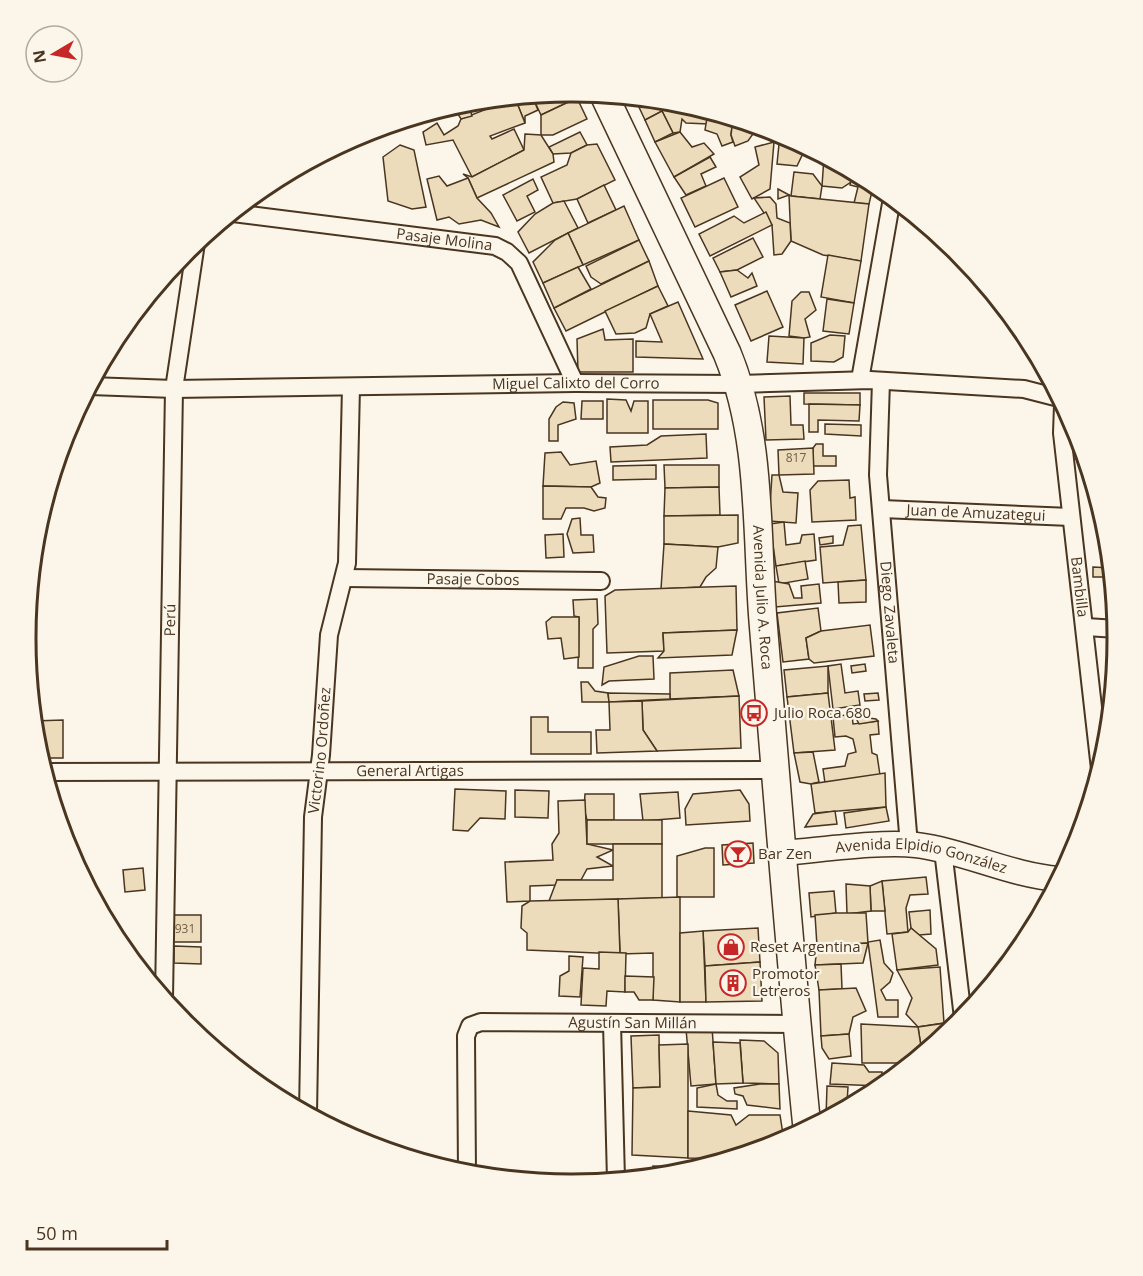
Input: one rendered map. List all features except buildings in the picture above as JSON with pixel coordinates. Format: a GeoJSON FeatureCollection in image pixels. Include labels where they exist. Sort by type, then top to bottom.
{"type":"FeatureCollection","features":[{"type":"Feature","properties":{"kind":"main road","name":"Avenida Julio A. Roca"},"geometry":{"type":"LineString","coordinates":[[608,104],[740,384],[752,441],[782,853],[806,1119]]}},
{"type":"Feature","properties":{"kind":"main road","name":"Avenida Elpidio González"},"geometry":{"type":"LineString","coordinates":[[782,853],[909,845],[942,850],[1013,872],[1051,878]]}},
{"type":"Feature","properties":{"kind":"street"},"geometry":{"type":"LineString","coordinates":[[860,381],[890,208]]}},
{"type":"Feature","properties":{"kind":"street","name":"Pasaje Molina"},"geometry":{"type":"LineString","coordinates":[[244,214],[495,246],[507,252],[519,262],[575,383]]}},
{"type":"Feature","properties":{"kind":"street","name":"Perú"},"geometry":{"type":"LineString","coordinates":[[164,985],[174,389],[194,258]]}},
{"type":"Feature","properties":{"kind":"street","name":"Miguel Calixto del Corro"},"geometry":{"type":"LineString","coordinates":[[99,386],[174,389],[881,381],[1023,389],[1049,395]]}},
{"type":"Feature","properties":{"kind":"street","name":"Diego Zavaleta"},"geometry":{"type":"LineString","coordinates":[[881,381],[878,475],[909,845]]}},
{"type":"Feature","properties":{"kind":"street","name":"Victorino Ordoñez"},"geometry":{"type":"LineString","coordinates":[[309,1105],[313,817],[330,635],[345,578],[351,387]]}},
{"type":"Feature","properties":{"kind":"street","name":"Bambilla"},"geometry":{"type":"LineString","coordinates":[[1062,425],[1097,741]]}},
{"type":"Feature","properties":{"kind":"street","name":"Juan de Amuzategui"},"geometry":{"type":"LineString","coordinates":[[882,509],[1071,517]]}},
{"type":"Feature","properties":{"kind":"street","name":"Pasaje Cobos"},"geometry":{"type":"LineString","coordinates":[[345,578],[601,581]]}},
{"type":"Feature","properties":{"kind":"street"},"geometry":{"type":"LineString","coordinates":[[1086,627],[1107,628]]}},
{"type":"Feature","properties":{"kind":"street","name":"General Artigas"},"geometry":{"type":"LineString","coordinates":[[53,772],[776,770]]}},
{"type":"Feature","properties":{"kind":"street"},"geometry":{"type":"LineString","coordinates":[[942,850],[961,1005]]}},
{"type":"Feature","properties":{"kind":"street","name":"Agustín San Millán"},"geometry":{"type":"LineString","coordinates":[[466,1163],[466,1036],[470,1026],[481,1022],[797,1024]]}},
{"type":"Feature","properties":{"kind":"street"},"geometry":{"type":"LineString","coordinates":[[612,1023],[616,1171]]}},
{"type":"Feature","properties":{"kind":"place","name":"Julio Roca 680"},"geometry":{"type":"Point","coordinates":[754,713]}},
{"type":"Feature","properties":{"kind":"place","name":"Bar Zen"},"geometry":{"type":"Point","coordinates":[738,854]}},
{"type":"Feature","properties":{"kind":"place","name":"Reset Argentina"},"geometry":{"type":"Point","coordinates":[731,947]}},
{"type":"Feature","properties":{"kind":"place","name":"Promotor Letreros"},"geometry":{"type":"Point","coordinates":[733,983]}}]}
